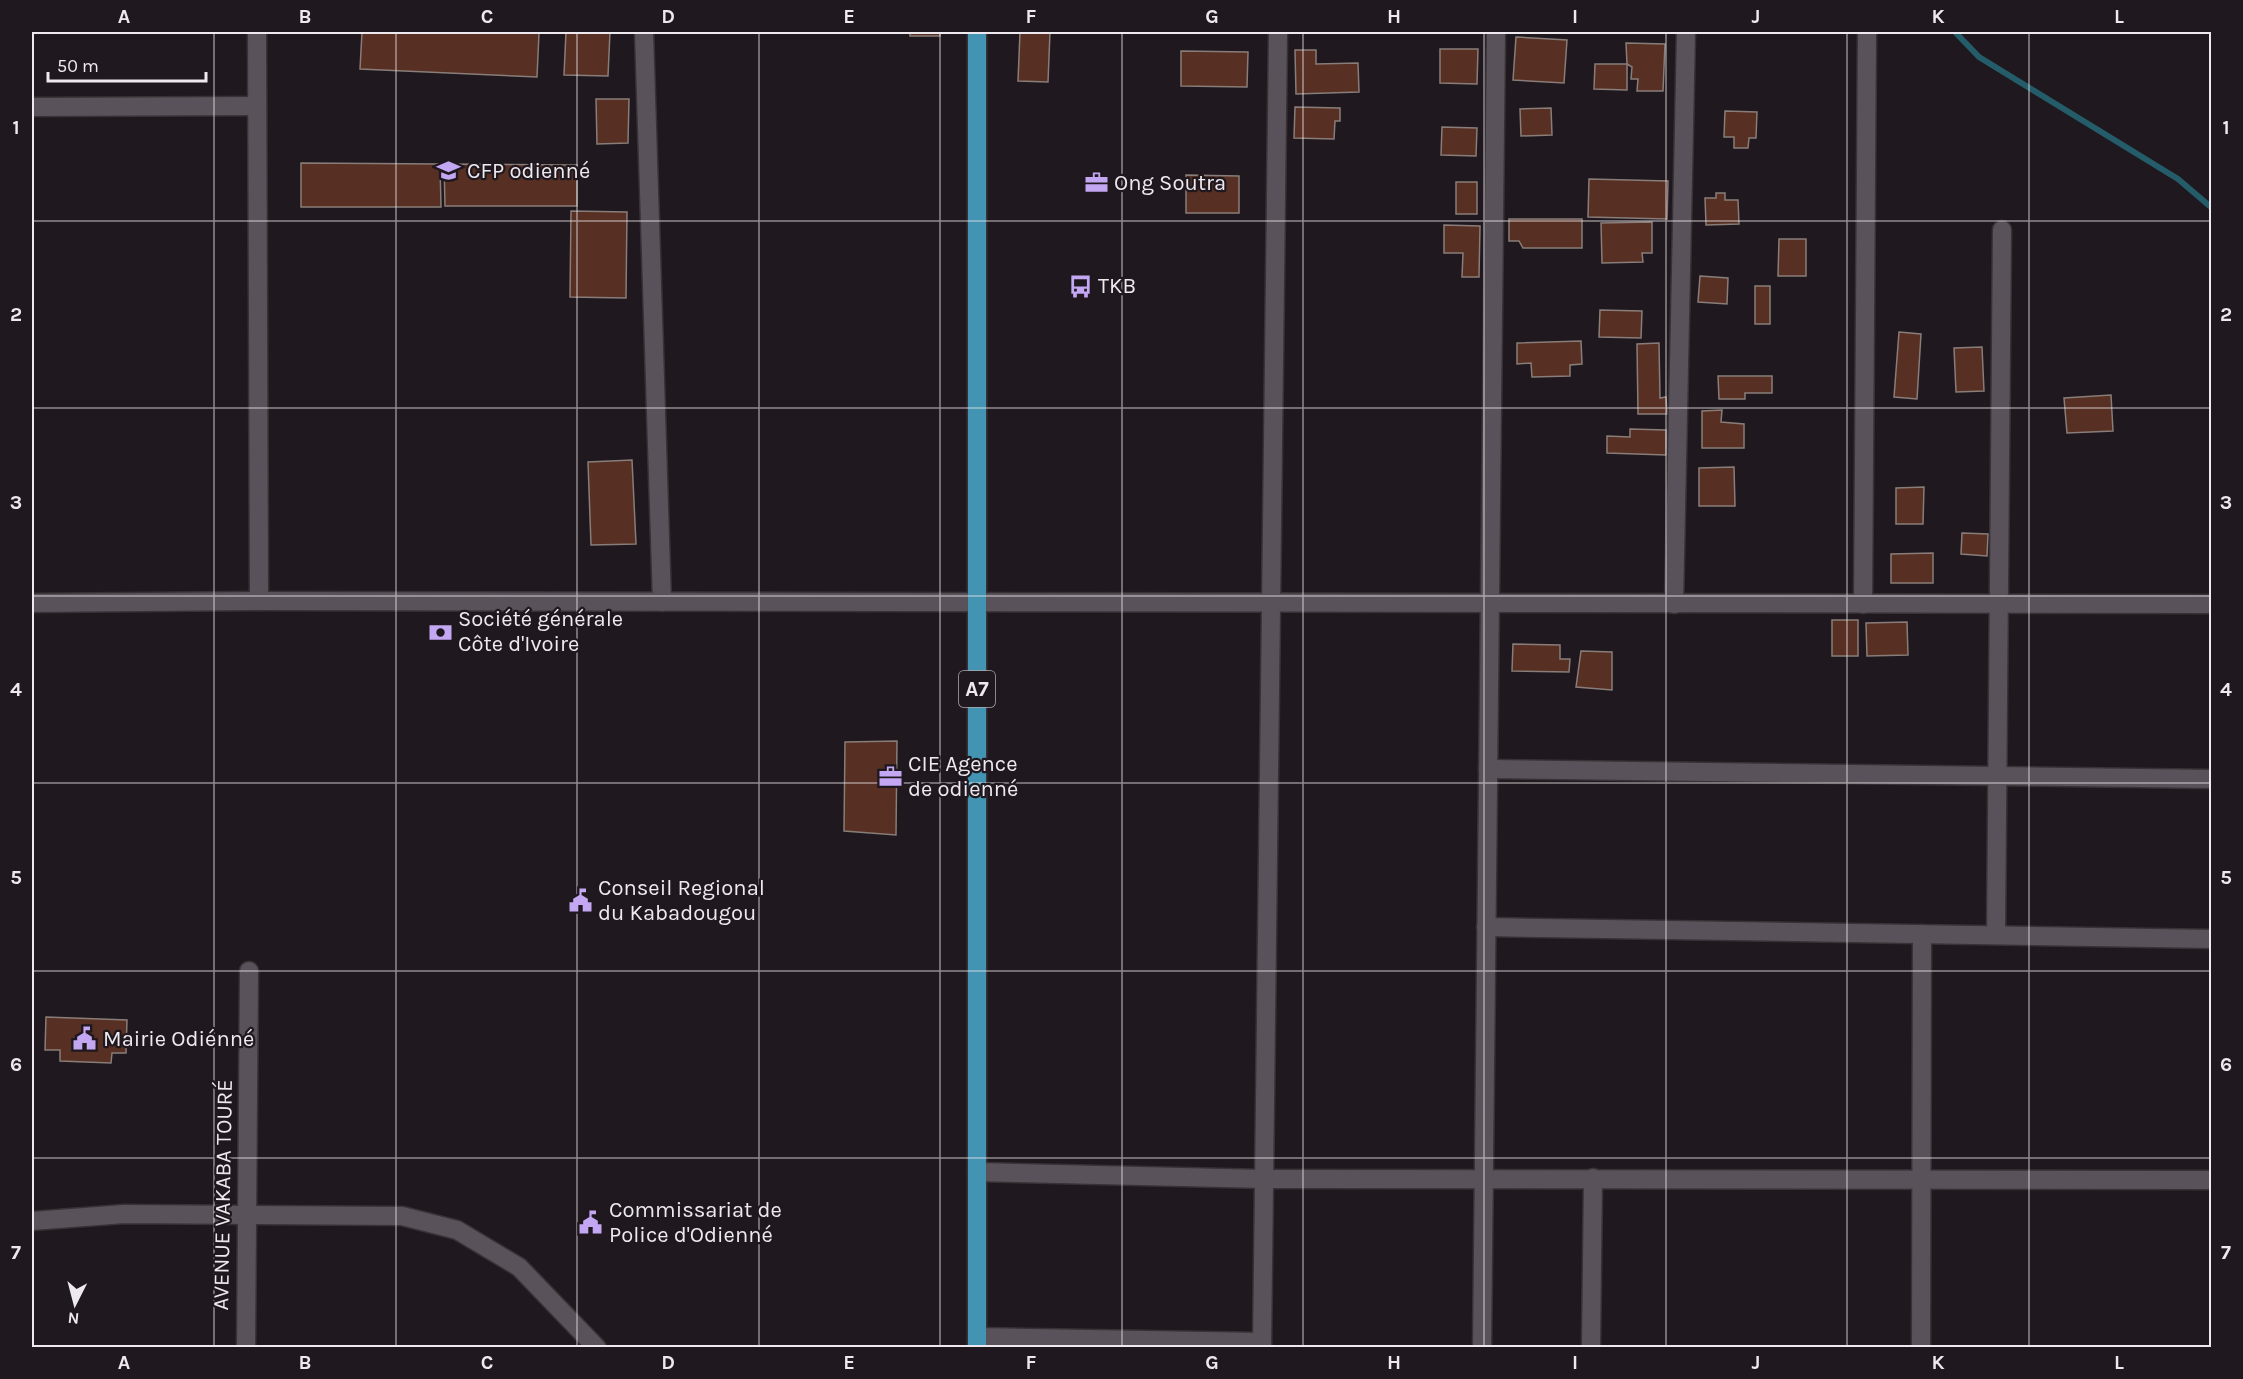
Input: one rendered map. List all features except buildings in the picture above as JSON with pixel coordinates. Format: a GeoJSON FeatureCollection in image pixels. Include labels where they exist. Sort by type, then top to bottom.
{"type":"FeatureCollection","features":[{"type":"Feature","properties":{"kind":"main road","name":"A7"},"geometry":{"type":"LineString","coordinates":[[977,32],[977,1342]]}},
{"type":"Feature","properties":{"kind":"street"},"geometry":{"type":"LineString","coordinates":[[257,32],[259,601]]}},
{"type":"Feature","properties":{"kind":"street"},"geometry":{"type":"LineString","coordinates":[[644,32],[662,602]]}},
{"type":"Feature","properties":{"kind":"street"},"geometry":{"type":"LineString","coordinates":[[977,1342],[1262,1345],[1278,32]]}},
{"type":"Feature","properties":{"kind":"street"},"geometry":{"type":"LineString","coordinates":[[1482,1347],[1496,32]]}},
{"type":"Feature","properties":{"kind":"street"},"geometry":{"type":"LineString","coordinates":[[1674,603],[1686,32]]}},
{"type":"Feature","properties":{"kind":"street"},"geometry":{"type":"LineString","coordinates":[[1863,604],[1867,32]]}},
{"type":"Feature","properties":{"kind":"street"},"geometry":{"type":"LineString","coordinates":[[32,107],[257,106]]}},
{"type":"Feature","properties":{"kind":"street"},"geometry":{"type":"LineString","coordinates":[[1996,935],[2002,230]]}},
{"type":"Feature","properties":{"kind":"street"},"geometry":{"type":"LineString","coordinates":[[32,603],[259,601],[2211,604]]}},
{"type":"Feature","properties":{"kind":"street"},"geometry":{"type":"LineString","coordinates":[[1488,769],[2211,779]]}},
{"type":"Feature","properties":{"kind":"street"},"geometry":{"type":"LineString","coordinates":[[1486,927],[2211,939]]}},
{"type":"Feature","properties":{"kind":"street"},"geometry":{"type":"LineString","coordinates":[[1921,1347],[1922,934]]}},
{"type":"Feature","properties":{"kind":"street","name":"AVENUE VAKABA TOURÉ"},"geometry":{"type":"LineString","coordinates":[[246,1347],[249,971]]}},
{"type":"Feature","properties":{"kind":"street"},"geometry":{"type":"LineString","coordinates":[[977,1172],[1264,1179],[2211,1180]]}},
{"type":"Feature","properties":{"kind":"street"},"geometry":{"type":"LineString","coordinates":[[1592,1347],[1593,1178]]}},
{"type":"Feature","properties":{"kind":"street"},"geometry":{"type":"LineString","coordinates":[[32,1221],[124,1214],[402,1216],[457,1230],[519,1267],[597,1347]]}},
{"type":"Feature","properties":{"kind":"waterway"},"geometry":{"type":"LineString","coordinates":[[1955,32],[1979,57],[2178,179],[2212,208]]}},
{"type":"Feature","properties":{"kind":"place","name":"CFP odienné"},"geometry":{"type":"Point","coordinates":[449,171]}},
{"type":"Feature","properties":{"kind":"place","name":"Ong Soutra"},"geometry":{"type":"Point","coordinates":[1096,183]}},
{"type":"Feature","properties":{"kind":"place","name":"TKB"},"geometry":{"type":"Point","coordinates":[1080,286]}},
{"type":"Feature","properties":{"kind":"place","name":"Société générale Côte d'Ivoire"},"geometry":{"type":"Point","coordinates":[440,632]}},
{"type":"Feature","properties":{"kind":"place","name":"CIE Agence de odienné"},"geometry":{"type":"Point","coordinates":[890,777]}},
{"type":"Feature","properties":{"kind":"place","name":"Conseil Regional du Kabadougou"},"geometry":{"type":"Point","coordinates":[580,901]}},
{"type":"Feature","properties":{"kind":"place","name":"Mairie Odiénné"},"geometry":{"type":"Point","coordinates":[85,1039]}},
{"type":"Feature","properties":{"kind":"place","name":"Commissariat de Police d'Odienné"},"geometry":{"type":"Point","coordinates":[591,1223]}}]}
